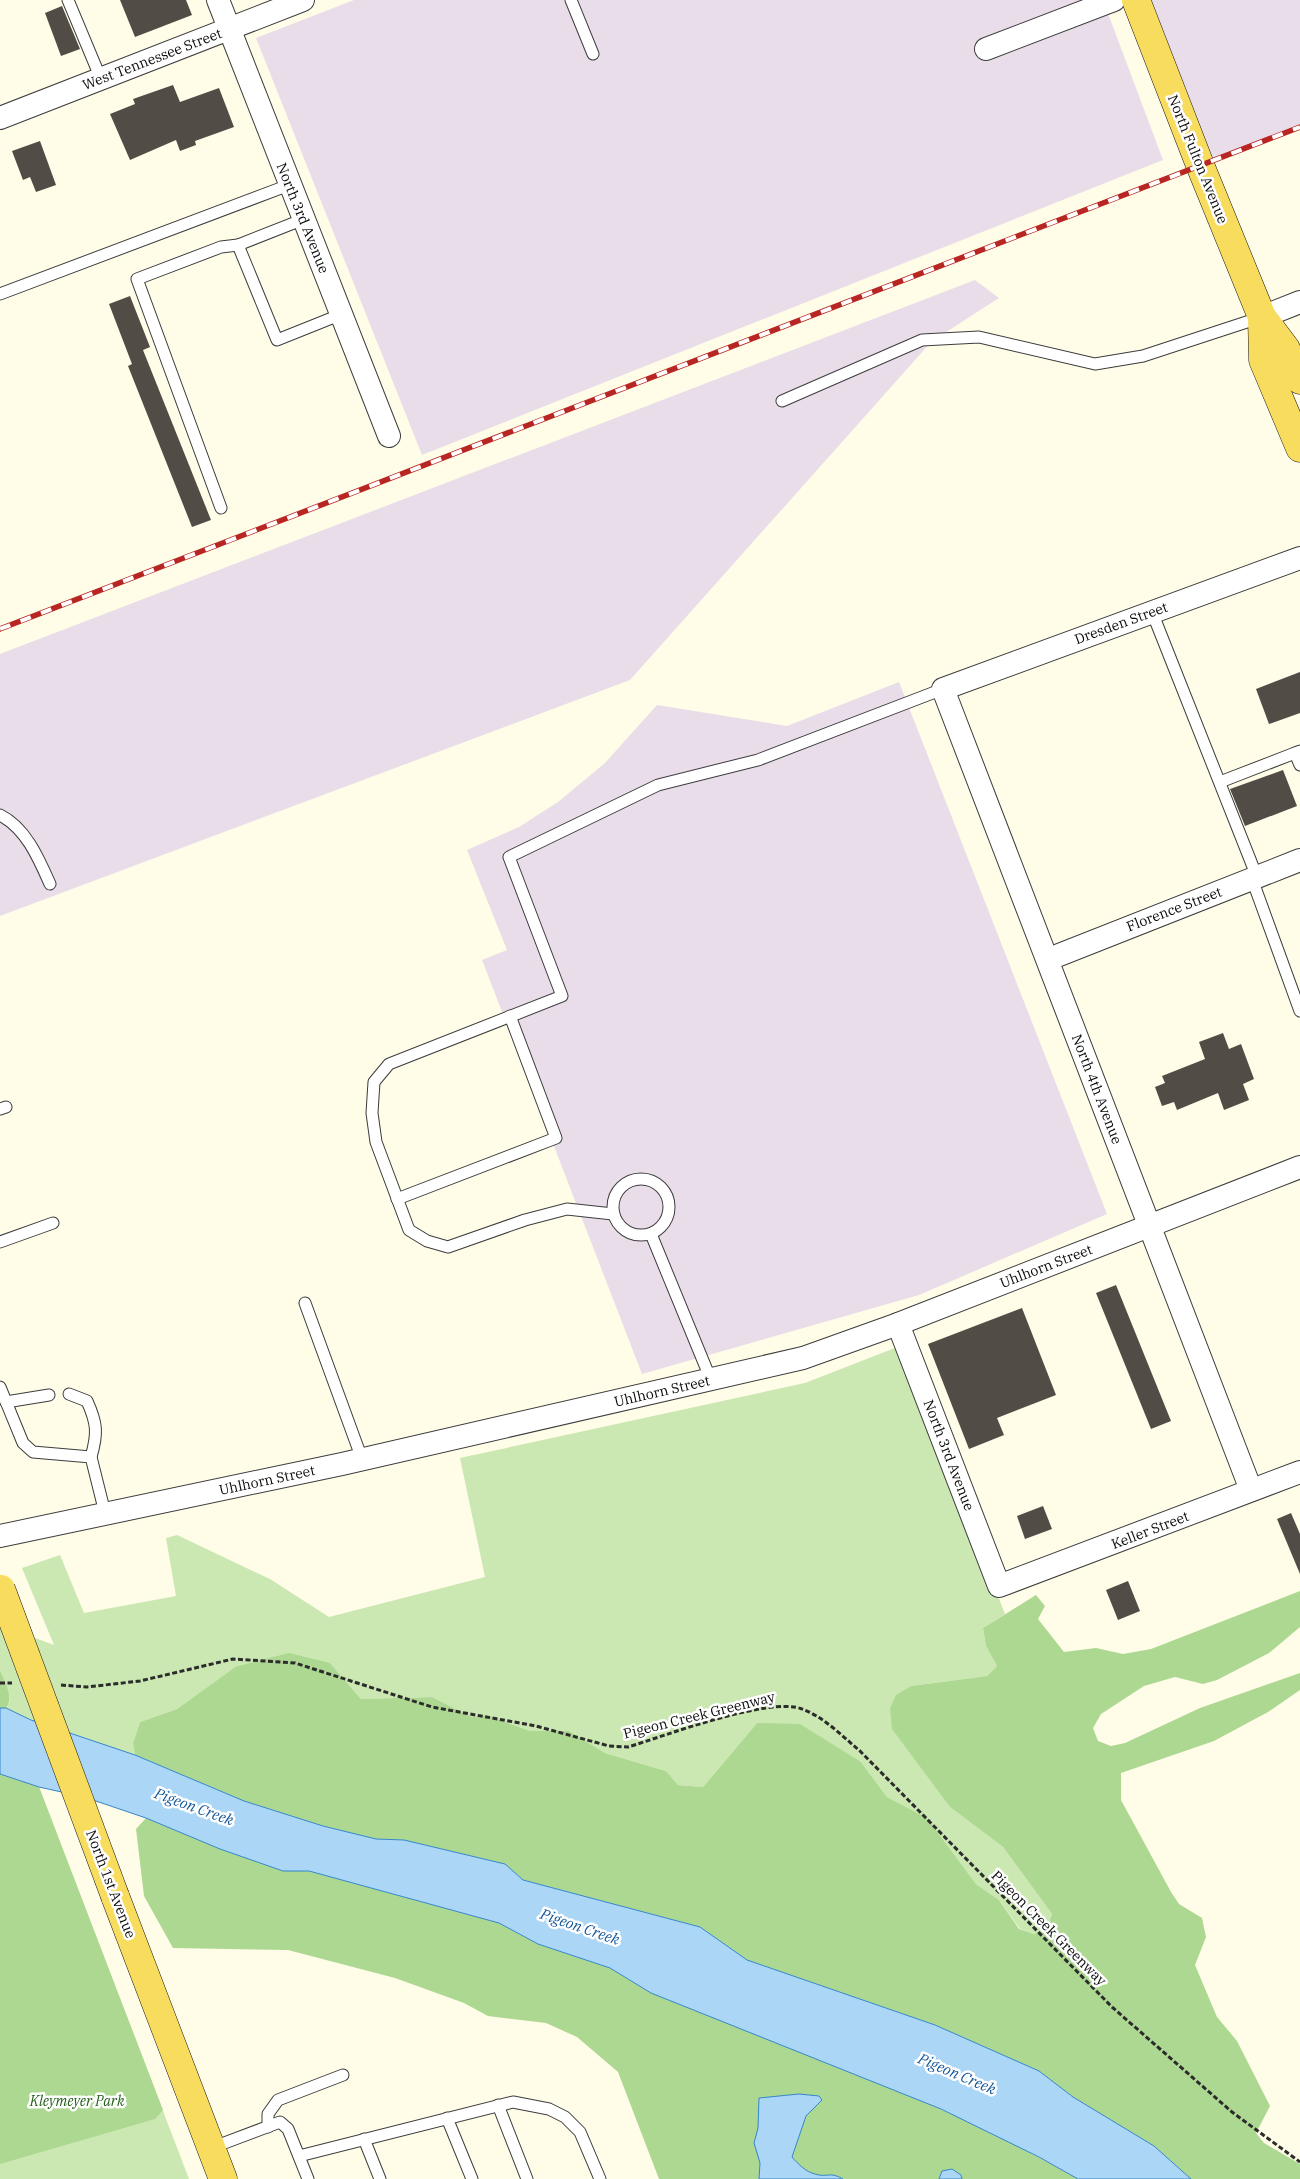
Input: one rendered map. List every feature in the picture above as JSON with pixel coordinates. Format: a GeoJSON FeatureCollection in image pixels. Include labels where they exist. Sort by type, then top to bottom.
{"type":"FeatureCollection","features":[{"type":"Feature","properties":{"kind":"main road","name":"North Fulton Avenue"},"geometry":{"type":"LineString","coordinates":[[1136,0],[1262,317],[1286,349],[1300,380]]}},
{"type":"Feature","properties":{"kind":"main road","name":"North Fulton Avenue"},"geometry":{"type":"LineString","coordinates":[[1262,317],[1263,360],[1300,448]]}},
{"type":"Feature","properties":{"kind":"main road","name":"North 1st Avenue"},"geometry":{"type":"LineString","coordinates":[[0,1588],[222,2179]]}},
{"type":"Feature","properties":{"kind":"street","name":"North 3rd Avenue"},"geometry":{"type":"LineString","coordinates":[[218,0],[389,436]]}},
{"type":"Feature","properties":{"kind":"street","name":"West Tennessee Street"},"geometry":{"type":"LineString","coordinates":[[0,118],[303,0]]}},
{"type":"Feature","properties":{"kind":"street"},"geometry":{"type":"LineString","coordinates":[[986,49],[1114,0]]}},
{"type":"Feature","properties":{"kind":"street"},"geometry":{"type":"LineString","coordinates":[[1262,317],[1300,302]]}},
{"type":"Feature","properties":{"kind":"street","name":"Dresden Street"},"geometry":{"type":"LineString","coordinates":[[943,689],[1300,558]]}},
{"type":"Feature","properties":{"kind":"street","name":"North 4th Avenue"},"geometry":{"type":"LineString","coordinates":[[943,689],[1252,1490]]}},
{"type":"Feature","properties":{"kind":"street","name":"Florence Street"},"geometry":{"type":"LineString","coordinates":[[1048,959],[1300,860]]}},
{"type":"Feature","properties":{"kind":"street","name":"Uhlhorn Street"},"geometry":{"type":"LineString","coordinates":[[0,1536],[362,1459],[803,1358],[898,1324],[1150,1226],[1298,1172]]}},
{"type":"Feature","properties":{"kind":"street","name":"North 3rd Avenue"},"geometry":{"type":"LineString","coordinates":[[898,1324],[999,1586]]}},
{"type":"Feature","properties":{"kind":"street","name":"Keller Street"},"geometry":{"type":"LineString","coordinates":[[999,1586],[1300,1472]]}},
{"type":"Feature","properties":{"kind":"lane"},"geometry":{"type":"LineString","coordinates":[[68,0],[101,79]]}},
{"type":"Feature","properties":{"kind":"lane"},"geometry":{"type":"LineString","coordinates":[[571,0],[593,54]]}},
{"type":"Feature","properties":{"kind":"lane"},"geometry":{"type":"LineString","coordinates":[[0,294],[289,185]]}},
{"type":"Feature","properties":{"kind":"lane"},"geometry":{"type":"LineString","coordinates":[[221,508],[137,280],[221,246],[238,245],[304,219]]}},
{"type":"Feature","properties":{"kind":"lane"},"geometry":{"type":"LineString","coordinates":[[238,245],[277,340],[342,314]]}},
{"type":"Feature","properties":{"kind":"lane"},"geometry":{"type":"LineString","coordinates":[[782,401],[922,340],[979,337],[1095,364],[1143,356],[1262,317]]}},
{"type":"Feature","properties":{"kind":"lane"},"geometry":{"type":"LineString","coordinates":[[1152,612],[1220,782],[1300,1011]]}},
{"type":"Feature","properties":{"kind":"lane"},"geometry":{"type":"LineString","coordinates":[[614,1214],[567,1209],[525,1220],[448,1247],[427,1241],[409,1230],[376,1142],[372,1113],[374,1082],[389,1064],[562,996],[509,857],[658,785],[758,760],[943,689]]}},
{"type":"Feature","properties":{"kind":"lane"},"geometry":{"type":"LineString","coordinates":[[1220,782],[1298,752],[1300,766]]}},
{"type":"Feature","properties":{"kind":"lane"},"geometry":{"type":"LineString","coordinates":[[0,816],[8,820],[33,848],[50,884]]}},
{"type":"Feature","properties":{"kind":"lane"},"geometry":{"type":"LineString","coordinates":[[397,1199],[556,1138],[510,1016]]}},
{"type":"Feature","properties":{"kind":"lane"},"geometry":{"type":"LineString","coordinates":[[640,1178],[657,1183],[668,1198],[670,1206],[665,1224],[651,1234],[638,1236],[629,1233],[621,1227],[614,1214],[613,1200],[623,1185],[640,1178]]}},
{"type":"Feature","properties":{"kind":"lane"},"geometry":{"type":"LineString","coordinates":[[0,1242],[54,1223]]}},
{"type":"Feature","properties":{"kind":"lane"},"geometry":{"type":"LineString","coordinates":[[651,1234],[710,1380]]}},
{"type":"Feature","properties":{"kind":"lane"},"geometry":{"type":"LineString","coordinates":[[305,1303],[362,1459]]}},
{"type":"Feature","properties":{"kind":"lane"},"geometry":{"type":"LineString","coordinates":[[0,1387],[23,1443],[34,1452],[91,1457]]}},
{"type":"Feature","properties":{"kind":"lane"},"geometry":{"type":"LineString","coordinates":[[69,1394],[87,1400],[94,1416],[97,1436],[91,1457],[105,1513]]}},
{"type":"Feature","properties":{"kind":"lane"},"geometry":{"type":"LineString","coordinates":[[6,1402],[49,1395]]}},
{"type":"Feature","properties":{"kind":"lane"},"geometry":{"type":"LineString","coordinates":[[268,2127],[268,2114],[278,2100],[343,2074]]}},
{"type":"Feature","properties":{"kind":"lane"},"geometry":{"type":"LineString","coordinates":[[299,2156],[513,2102],[549,2109],[565,2117],[580,2132],[600,2179]]}},
{"type":"Feature","properties":{"kind":"lane"},"geometry":{"type":"LineString","coordinates":[[498,2105],[527,2179]]}},
{"type":"Feature","properties":{"kind":"lane"},"geometry":{"type":"LineString","coordinates":[[447,2118],[472,2179]]}},
{"type":"Feature","properties":{"kind":"lane"},"geometry":{"type":"LineString","coordinates":[[211,2148],[280,2122],[288,2129],[308,2179]]}},
{"type":"Feature","properties":{"kind":"lane"},"geometry":{"type":"LineString","coordinates":[[364,2139],[380,2179]]}},
{"type":"Feature","properties":{"kind":"path","name":"Pigeon Creek Greenway"},"geometry":{"type":"LineString","coordinates":[[58,1685],[87,1687],[140,1681],[233,1659],[295,1663],[432,1707],[536,1726],[609,1746],[628,1746],[768,1707],[799,1708],[815,1714],[860,1751],[1112,2007],[1232,2112],[1300,2162]]}},
{"type":"Feature","properties":{"kind":"path"},"geometry":{"type":"LineString","coordinates":[[0,1683],[19,1684]]}},
{"type":"Feature","properties":{"kind":"shaded area"},"geometry":{"type":"Polygon","coordinates":[[[354,0],[1103,0],[1163,160],[422,455],[256,38],[354,0]]]}},
{"type":"Feature","properties":{"kind":"shaded area"},"geometry":{"type":"Polygon","coordinates":[[[1136,0],[1300,0],[1300,126],[1200,165],[1136,0]]]}},
{"type":"Feature","properties":{"kind":"shaded area"},"geometry":{"type":"Polygon","coordinates":[[[975,280],[999,298],[932,341],[630,680],[0,916],[0,654],[975,280]]]}},
{"type":"Feature","properties":{"kind":"shaded area"},"geometry":{"type":"Polygon","coordinates":[[[899,682],[1107,1214],[919,1295],[642,1374],[482,960],[507,950],[467,850],[519,827],[558,802],[605,763],[657,705],[787,726],[899,682]]]}},
{"type":"Feature","properties":{"kind":"green space"},"geometry":{"type":"Polygon","coordinates":[[[900,1346],[1005,1614],[983,1628],[986,1646],[997,1666],[987,1676],[911,1686],[897,1695],[890,1708],[950,1807],[1003,1847],[1052,1914],[1047,1928],[1034,1934],[1020,1929],[999,1900],[976,1884],[927,1818],[887,1797],[861,1762],[757,1723],[703,1787],[678,1785],[666,1771],[605,1753],[569,1731],[530,1731],[486,1715],[472,1717],[432,1697],[361,1699],[330,1663],[235,1667],[177,1709],[140,1722],[133,1743],[135,1755],[31,1720],[6,1708],[10,1699],[0,1670],[0,1625],[54,1645],[22,1568],[60,1555],[84,1613],[176,1596],[166,1538],[177,1535],[270,1579],[329,1617],[485,1577],[460,1458],[805,1383],[900,1346]]]}},
{"type":"Feature","properties":{"kind":"green space"},"geometry":{"type":"Polygon","coordinates":[[[1300,1591],[1300,1627],[1269,1653],[1217,1680],[1203,1684],[1175,1677],[1144,1686],[1101,1714],[1093,1728],[1098,1741],[1111,1746],[1125,1743],[1200,1708],[1300,1673],[1300,1690],[1268,1712],[1214,1741],[1121,1773],[1121,1800],[1179,1904],[1202,1918],[1206,1937],[1195,1965],[1217,2017],[1237,2041],[1270,2106],[1256,2133],[1264,2143],[1300,2164],[1300,2179],[1191,2179],[1154,2146],[1073,2097],[1039,2071],[935,2025],[747,1960],[700,1927],[523,1880],[505,1864],[404,1840],[376,1839],[323,1826],[244,1801],[135,1755],[133,1743],[140,1722],[177,1709],[235,1667],[289,1653],[330,1663],[361,1699],[432,1697],[472,1717],[486,1715],[530,1731],[569,1731],[605,1753],[666,1771],[678,1785],[703,1787],[757,1723],[800,1724],[861,1762],[887,1797],[927,1818],[976,1884],[999,1900],[1019,1929],[1034,1934],[1047,1928],[1052,1914],[1003,1847],[950,1807],[892,1729],[890,1708],[896,1695],[911,1686],[987,1676],[997,1666],[986,1646],[983,1628],[1036,1595],[1045,1606],[1038,1619],[1064,1652],[1096,1648],[1123,1654],[1151,1649],[1300,1591]]]}},
{"type":"Feature","properties":{"kind":"green space"},"geometry":{"type":"Polygon","coordinates":[[[0,1670],[9,1694],[6,1708],[0,1708],[0,1670]]]}},
{"type":"Feature","properties":{"kind":"green space","name":"Kleymeyer Park"},"geometry":{"type":"Polygon","coordinates":[[[0,1774],[39,1787],[189,2179],[0,2179],[0,1774]]]}},
{"type":"Feature","properties":{"kind":"green space","name":"Kleymeyer Park"},"geometry":{"type":"Polygon","coordinates":[[[0,1774],[39,1787],[163,2110],[155,2119],[0,2164],[0,1774]]]}},
{"type":"Feature","properties":{"kind":"green space"},"geometry":{"type":"Polygon","coordinates":[[[146,1818],[220,1849],[283,1871],[309,1871],[499,1923],[538,1944],[610,1968],[651,1993],[814,2056],[922,2101],[1027,2151],[1078,2179],[659,2179],[618,2072],[577,2037],[546,2023],[488,2016],[464,2003],[395,1978],[288,1950],[173,1948],[144,1896],[136,1829],[146,1818]]]}},
{"type":"Feature","properties":{"kind":"water","name":"Pigeon Creek"},"geometry":{"type":"Polygon","coordinates":[[[0,1708],[6,1708],[31,1720],[135,1755],[244,1801],[323,1826],[376,1839],[404,1840],[505,1864],[523,1880],[700,1927],[747,1960],[935,2025],[1039,2071],[1073,2097],[1154,2146],[1191,2179],[1078,2179],[1039,2157],[941,2109],[651,1993],[610,1968],[538,1944],[499,1923],[309,1871],[283,1871],[220,1849],[146,1818],[84,1797],[39,1787],[0,1774],[0,1708]]]}},
{"type":"Feature","properties":{"kind":"water"},"geometry":{"type":"Polygon","coordinates":[[[799,2094],[819,2096],[822,2100],[806,2116],[792,2157],[802,2167],[812,2173],[835,2175],[843,2179],[759,2179],[760,2163],[754,2143],[758,2128],[759,2098],[799,2094]]]}},
{"type":"Feature","properties":{"kind":"water"},"geometry":{"type":"Polygon","coordinates":[[[952,2169],[961,2175],[962,2179],[939,2179],[942,2171],[952,2169]]]}},
{"type":"Feature","properties":{"kind":"building"},"geometry":{"type":"Polygon","coordinates":[[[120,0],[186,0],[192,15],[135,37],[120,0]]]}},
{"type":"Feature","properties":{"kind":"building"},"geometry":{"type":"Polygon","coordinates":[[[62,6],[80,49],[61,56],[45,13],[62,6]]]}},
{"type":"Feature","properties":{"kind":"building"},"geometry":{"type":"Polygon","coordinates":[[[173,85],[180,102],[219,88],[234,127],[195,141],[196,145],[180,151],[176,140],[130,160],[110,114],[135,104],[133,99],[173,85]]]}},
{"type":"Feature","properties":{"kind":"building"},"geometry":{"type":"Polygon","coordinates":[[[40,141],[56,185],[36,192],[30,177],[23,180],[12,151],[40,141]]]}},
{"type":"Feature","properties":{"kind":"building"},"geometry":{"type":"Polygon","coordinates":[[[130,296],[150,347],[143,350],[211,520],[192,527],[128,366],[132,364],[109,304],[130,296]]]}},
{"type":"Feature","properties":{"kind":"building"},"geometry":{"type":"Polygon","coordinates":[[[1300,672],[1300,713],[1269,724],[1256,689],[1300,672]]]}},
{"type":"Feature","properties":{"kind":"building"},"geometry":{"type":"Polygon","coordinates":[[[1283,770],[1297,806],[1245,826],[1230,789],[1283,770]]]}},
{"type":"Feature","properties":{"kind":"building"},"geometry":{"type":"Polygon","coordinates":[[[1223,1033],[1229,1049],[1241,1044],[1254,1079],[1243,1084],[1249,1100],[1224,1110],[1218,1093],[1177,1110],[1174,1102],[1162,1106],[1155,1087],[1165,1083],[1162,1076],[1205,1059],[1199,1042],[1223,1033]]]}},
{"type":"Feature","properties":{"kind":"building"},"geometry":{"type":"Polygon","coordinates":[[[1116,1285],[1171,1421],[1151,1429],[1096,1293],[1116,1285]]]}},
{"type":"Feature","properties":{"kind":"building"},"geometry":{"type":"Polygon","coordinates":[[[1022,1308],[1056,1395],[997,1418],[1004,1435],[969,1449],[928,1344],[1022,1308]]]}},
{"type":"Feature","properties":{"kind":"building"},"geometry":{"type":"Polygon","coordinates":[[[1043,1506],[1052,1529],[1025,1539],[1017,1516],[1043,1506]]]}},
{"type":"Feature","properties":{"kind":"building"},"geometry":{"type":"Polygon","coordinates":[[[1291,1513],[1300,1534],[1300,1574],[1277,1519],[1291,1513]]]}},
{"type":"Feature","properties":{"kind":"building"},"geometry":{"type":"Polygon","coordinates":[[[1128,1581],[1140,1611],[1118,1620],[1106,1590],[1128,1581]]]}},
{"type":"Feature","properties":{"kind":"railway"},"geometry":{"type":"LineString","coordinates":[[0,629],[1300,127]]}}]}
